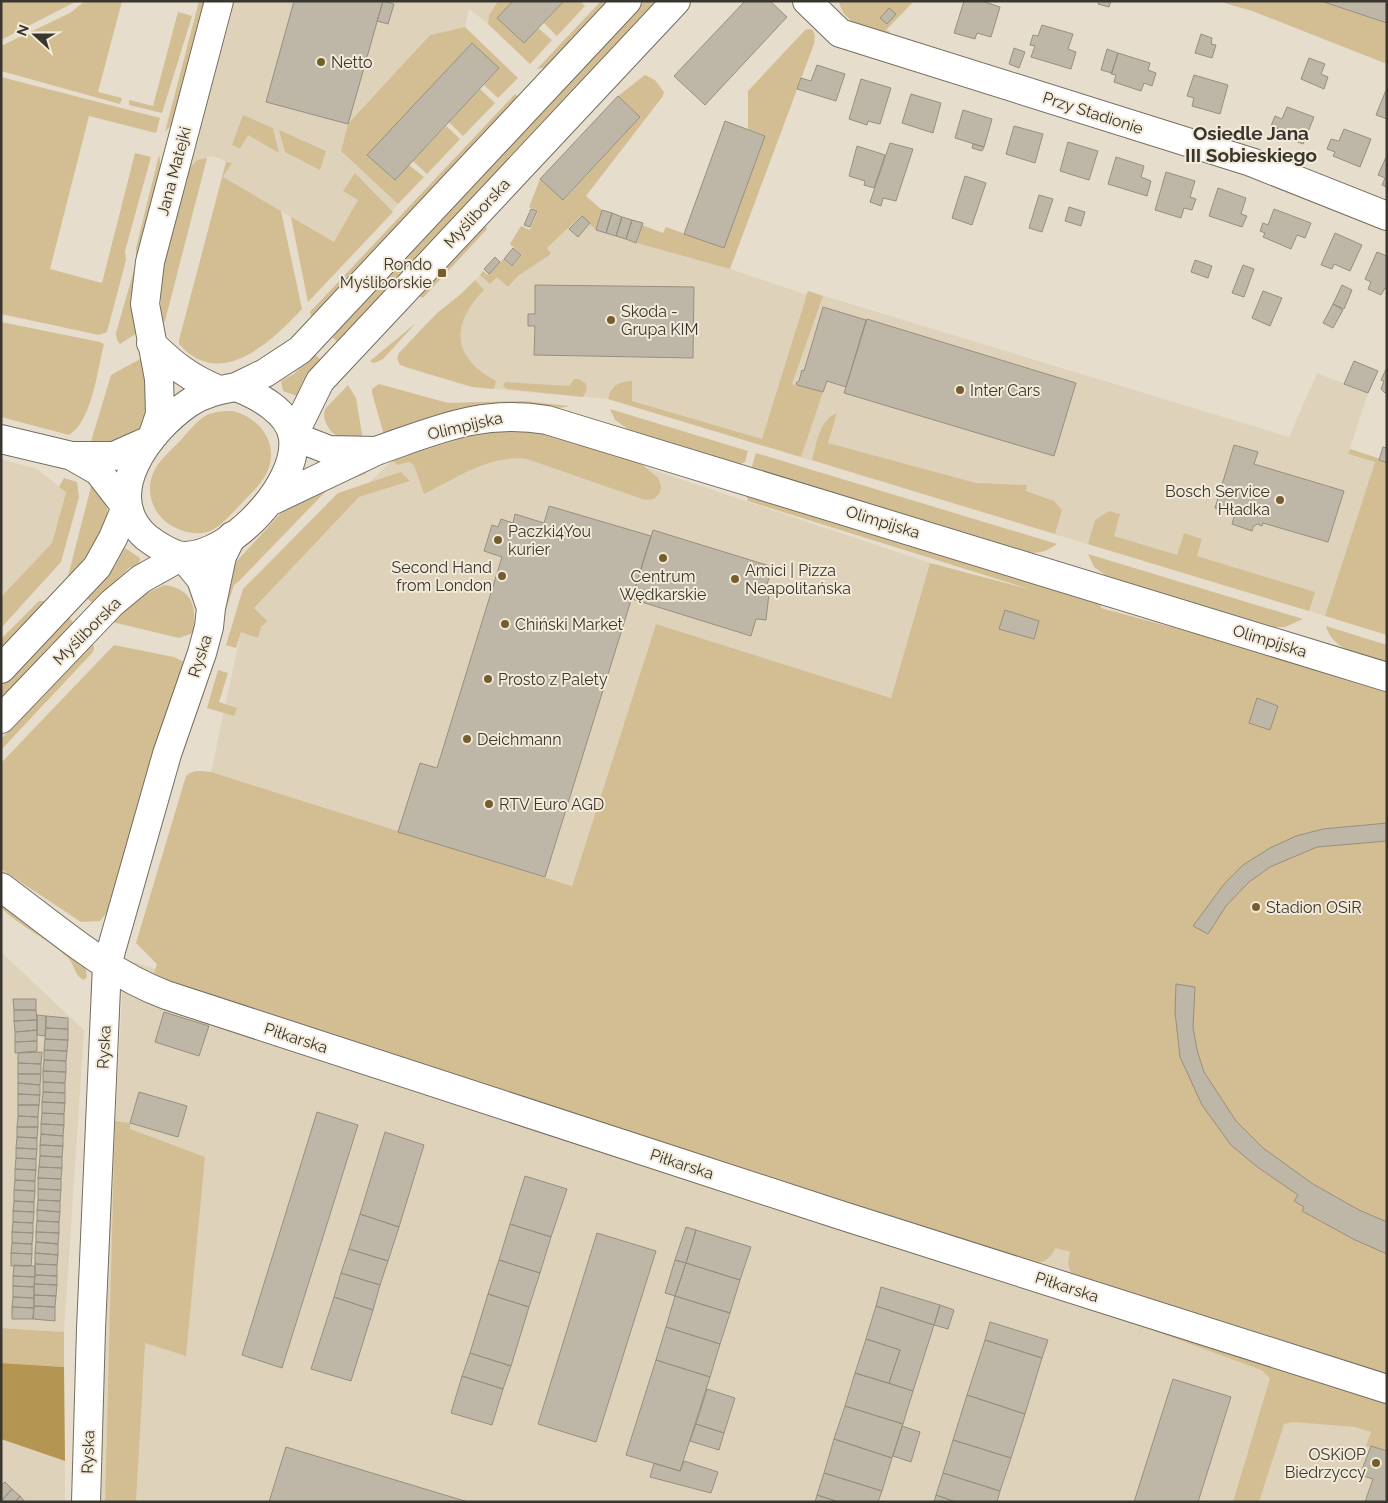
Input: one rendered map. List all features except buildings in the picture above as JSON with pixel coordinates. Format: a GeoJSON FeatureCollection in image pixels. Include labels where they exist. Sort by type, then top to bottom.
{"type":"FeatureCollection","features":[{"type":"Feature","properties":{"kind":"street","name":"Jana Matejki"},"geometry":{"type":"LineString","coordinates":[[151,438],[160,414],[159,379],[145,304],[150,262],[219,1]]}},
{"type":"Feature","properties":{"kind":"street"},"geometry":{"type":"LineString","coordinates":[[1,439],[72,456],[114,456],[151,438],[190,402],[265,373],[300,350],[627,1]]}},
{"type":"Feature","properties":{"kind":"street","name":"Myśliborska"},"geometry":{"type":"LineString","coordinates":[[294,436],[320,381],[676,1]]}},
{"type":"Feature","properties":{"kind":"street","name":"Przy Stadionie"},"geometry":{"type":"LineString","coordinates":[[807,1],[840,32],[1251,162],[1387,216]]}},
{"type":"Feature","properties":{"kind":"street"},"geometry":{"type":"LineString","coordinates":[[72,456],[98,471],[146,537],[182,556],[199,554],[216,548],[232,536],[268,502],[285,478],[290,465],[294,436],[285,420],[270,405],[227,389],[198,381],[174,366],[151,343]]}},
{"type":"Feature","properties":{"kind":"street","name":"Olimpijska"},"geometry":{"type":"LineString","coordinates":[[268,502],[376,451],[454,425],[494,416],[508,415],[547,420],[1387,677]]}},
{"type":"Feature","properties":{"kind":"street","name":"Olimpijska"},"geometry":{"type":"LineString","coordinates":[[294,436],[329,450],[376,451]]}},
{"type":"Feature","properties":{"kind":"street"},"geometry":{"type":"LineString","coordinates":[[1,669],[97,567],[113,538],[126,507],[132,471],[151,438]]}},
{"type":"Feature","properties":{"kind":"street","name":"Ryska"},"geometry":{"type":"LineString","coordinates":[[86,1502],[91,1329],[107,965],[168,754],[202,653],[209,627],[222,556],[232,536]]}},
{"type":"Feature","properties":{"kind":"street","name":"Myśliborska"},"geometry":{"type":"LineString","coordinates":[[1,719],[112,603],[142,579],[182,556]]}},
{"type":"Feature","properties":{"kind":"street","name":"Ryska"},"geometry":{"type":"LineString","coordinates":[[182,556],[201,579],[211,608]]}},
{"type":"Feature","properties":{"kind":"street","name":"Piłkarska"},"geometry":{"type":"LineString","coordinates":[[1,887],[107,965],[138,984],[176,998],[800,1202],[1387,1389]]}},
{"type":"Feature","properties":{"kind":"shaded area"},"geometry":{"type":"Polygon","coordinates":[[[1,1],[77,1],[1,40],[1,1]]]}},
{"type":"Feature","properties":{"kind":"shaded area"},"geometry":{"type":"Polygon","coordinates":[[[85,1],[122,1],[98,92],[122,98],[120,104],[1,71],[1,46],[70,13],[85,1]]]}},
{"type":"Feature","properties":{"kind":"shaded area"},"geometry":{"type":"Polygon","coordinates":[[[199,1],[207,1],[174,122],[165,132],[199,1]]]}},
{"type":"Feature","properties":{"kind":"shaded area"},"geometry":{"type":"Polygon","coordinates":[[[235,1],[498,1],[489,15],[488,24],[469,9],[465,27],[430,35],[342,151],[398,204],[308,302],[291,217],[223,177],[226,162],[221,159],[213,156],[204,158],[190,168],[235,1]]]}},
{"type":"Feature","properties":{"kind":"shaded area"},"geometry":{"type":"Polygon","coordinates":[[[498,1],[513,1],[497,18],[524,43],[538,28],[552,40],[530,64],[488,24],[489,15],[498,1]]]}},
{"type":"Feature","properties":{"kind":"shaded area"},"geometry":{"type":"Polygon","coordinates":[[[564,1],[580,1],[585,6],[557,36],[544,23],[564,1]]]}},
{"type":"Feature","properties":{"kind":"shaded area"},"geometry":{"type":"Polygon","coordinates":[[[601,1],[610,1],[548,67],[537,69],[601,1]]]}},
{"type":"Feature","properties":{"kind":"shaded area"},"geometry":{"type":"Polygon","coordinates":[[[644,1],[658,1],[338,342],[331,336],[644,1]]]}},
{"type":"Feature","properties":{"kind":"shaded area"},"geometry":{"type":"Polygon","coordinates":[[[839,1],[914,1],[886,30],[890,32],[886,37],[857,25],[845,15],[839,1]]]}},
{"type":"Feature","properties":{"kind":"shaded area"},"geometry":{"type":"Polygon","coordinates":[[[1218,1],[1321,1],[1387,23],[1387,64],[1252,11],[1218,1]]]}},
{"type":"Feature","properties":{"kind":"shaded area"},"geometry":{"type":"Polygon","coordinates":[[[178,12],[192,16],[162,113],[129,105],[129,100],[153,106],[178,12]]]}},
{"type":"Feature","properties":{"kind":"shaded area"},"geometry":{"type":"Polygon","coordinates":[[[465,27],[518,78],[498,98],[484,85],[499,68],[472,43],[368,155],[394,180],[409,165],[424,177],[398,204],[341,151],[348,124],[430,35],[465,27]]]}},
{"type":"Feature","properties":{"kind":"shaded area"},"geometry":{"type":"Polygon","coordinates":[[[805,30],[813,30],[815,36],[814,44],[730,269],[637,243],[642,225],[663,233],[666,227],[724,248],[765,136],[748,129],[748,91],[805,30]]]}},
{"type":"Feature","properties":{"kind":"shaded area"},"geometry":{"type":"Polygon","coordinates":[[[645,75],[655,80],[664,92],[663,96],[586,196],[602,210],[596,230],[581,216],[547,248],[551,254],[518,276],[508,287],[497,277],[490,284],[480,275],[483,271],[488,275],[503,259],[512,267],[522,255],[510,244],[521,226],[530,230],[538,211],[529,207],[540,179],[564,200],[640,117],[618,96],[645,75]]]}},
{"type":"Feature","properties":{"kind":"shaded area"},"geometry":{"type":"Polygon","coordinates":[[[1,77],[160,118],[156,133],[89,116],[50,269],[102,283],[135,153],[151,157],[125,251],[126,260],[107,332],[99,335],[1,314],[1,77]]]}},
{"type":"Feature","properties":{"kind":"shaded area"},"geometry":{"type":"Polygon","coordinates":[[[480,89],[495,103],[463,136],[449,122],[480,89]]]}},
{"type":"Feature","properties":{"kind":"shaded area"},"geometry":{"type":"Polygon","coordinates":[[[515,94],[520,99],[312,319],[310,312],[515,94]]]}},
{"type":"Feature","properties":{"kind":"shaded area"},"geometry":{"type":"Polygon","coordinates":[[[243,115],[273,128],[279,153],[248,135],[240,149],[232,145],[243,115]]]}},
{"type":"Feature","properties":{"kind":"shaded area"},"geometry":{"type":"Polygon","coordinates":[[[446,126],[460,139],[427,174],[413,161],[446,126]]]}},
{"type":"Feature","properties":{"kind":"shaded area"},"geometry":{"type":"Polygon","coordinates":[[[279,130],[326,151],[320,170],[285,152],[279,130]]]}},
{"type":"Feature","properties":{"kind":"shaded area"},"geometry":{"type":"Polygon","coordinates":[[[159,155],[162,174],[139,253],[134,281],[137,333],[120,344],[116,333],[136,263],[136,248],[159,155]]]}},
{"type":"Feature","properties":{"kind":"shaded area"},"geometry":{"type":"Polygon","coordinates":[[[207,158],[165,321],[162,324],[161,304],[164,265],[178,206],[190,168],[197,160],[207,158]]]}},
{"type":"Feature","properties":{"kind":"shaded area"},"geometry":{"type":"Polygon","coordinates":[[[226,162],[232,163],[223,177],[281,211],[302,309],[275,335],[244,357],[227,363],[211,363],[195,357],[179,344],[179,340],[226,162]]]}},
{"type":"Feature","properties":{"kind":"shaded area"},"geometry":{"type":"Polygon","coordinates":[[[355,173],[393,212],[308,302],[291,217],[334,242],[358,200],[343,191],[355,173]]]}},
{"type":"Feature","properties":{"kind":"shaded area"},"geometry":{"type":"Polygon","coordinates":[[[582,216],[596,230],[697,258],[805,294],[808,291],[1289,437],[1317,373],[1368,393],[1348,454],[1375,462],[1325,616],[608,399],[472,387],[406,368],[398,363],[399,353],[436,314],[461,294],[480,275],[490,284],[497,276],[508,287],[518,276],[551,254],[547,248],[582,216]]]}},
{"type":"Feature","properties":{"kind":"shaded area"},"geometry":{"type":"Polygon","coordinates":[[[485,225],[487,229],[423,298],[419,296],[485,225]]]}},
{"type":"Feature","properties":{"kind":"shaded area"},"geometry":{"type":"Polygon","coordinates":[[[475,280],[484,290],[465,316],[461,328],[461,340],[464,351],[471,362],[481,372],[496,381],[494,389],[472,387],[400,365],[397,358],[399,353],[436,314],[475,280]]]}},
{"type":"Feature","properties":{"kind":"shaded area"},"geometry":{"type":"Polygon","coordinates":[[[808,291],[823,296],[792,384],[823,392],[801,457],[608,399],[614,387],[623,382],[632,381],[632,401],[762,439],[808,291]]]}},
{"type":"Feature","properties":{"kind":"shaded area"},"geometry":{"type":"Polygon","coordinates":[[[1,322],[104,344],[88,407],[77,428],[69,435],[1,417],[1,322]]]}},
{"type":"Feature","properties":{"kind":"shaded area"},"geometry":{"type":"Polygon","coordinates":[[[416,323],[383,359],[374,363],[370,361],[416,323]]]}},
{"type":"Feature","properties":{"kind":"shaded area"},"geometry":{"type":"Polygon","coordinates":[[[314,353],[321,360],[302,383],[297,396],[283,391],[281,381],[294,374],[314,353]]]}},
{"type":"Feature","properties":{"kind":"shaded area"},"geometry":{"type":"Polygon","coordinates":[[[142,358],[151,393],[144,424],[128,441],[89,448],[111,375],[142,358]]]}},
{"type":"Feature","properties":{"kind":"shaded area"},"geometry":{"type":"Polygon","coordinates":[[[574,379],[579,379],[586,384],[587,390],[583,397],[507,389],[503,386],[505,382],[569,386],[574,379]]]}},
{"type":"Feature","properties":{"kind":"shaded area"},"geometry":{"type":"Polygon","coordinates":[[[379,384],[448,403],[524,401],[570,406],[552,408],[506,403],[482,405],[440,416],[384,435],[372,393],[372,389],[379,384]]]}},
{"type":"Feature","properties":{"kind":"shaded area"},"geometry":{"type":"Polygon","coordinates":[[[348,385],[356,398],[363,440],[342,439],[338,437],[328,427],[324,418],[325,409],[348,385]]]}},
{"type":"Feature","properties":{"kind":"shaded area"},"geometry":{"type":"Polygon","coordinates":[[[610,409],[748,451],[745,462],[740,464],[631,431],[615,420],[610,409]]]}},
{"type":"Feature","properties":{"kind":"shaded area"},"geometry":{"type":"Polygon","coordinates":[[[233,411],[252,420],[266,435],[271,453],[270,464],[266,474],[254,491],[216,528],[198,533],[178,529],[166,522],[154,507],[150,490],[154,472],[164,457],[199,420],[214,413],[233,411]]]}},
{"type":"Feature","properties":{"kind":"shaded area"},"geometry":{"type":"Polygon","coordinates":[[[837,413],[828,443],[976,483],[1027,485],[1026,491],[1054,501],[1062,510],[1055,534],[812,460],[822,426],[831,416],[837,413]]]}},
{"type":"Feature","properties":{"kind":"shaded area"},"geometry":{"type":"Polygon","coordinates":[[[485,431],[537,431],[639,462],[658,478],[661,486],[660,493],[654,499],[645,500],[527,459],[513,458],[500,460],[474,469],[424,494],[414,465],[409,462],[397,465],[393,460],[485,431]]]}},
{"type":"Feature","properties":{"kind":"shaded area"},"geometry":{"type":"Polygon","coordinates":[[[537,431],[930,563],[891,698],[656,624],[572,886],[211,772],[249,594],[393,460],[537,431]]]}},
{"type":"Feature","properties":{"kind":"shaded area"},"geometry":{"type":"Polygon","coordinates":[[[1350,449],[1387,461],[1387,635],[1325,616],[1375,462],[1348,454],[1350,449]]]}},
{"type":"Feature","properties":{"kind":"shaded area"},"geometry":{"type":"Polygon","coordinates":[[[756,453],[1057,544],[1040,552],[1022,552],[751,469],[756,453]]]}},
{"type":"Feature","properties":{"kind":"shaded area"},"geometry":{"type":"Polygon","coordinates":[[[1,459],[37,469],[66,492],[52,543],[4,594],[1,593],[1,459]]]}},
{"type":"Feature","properties":{"kind":"shaded area"},"geometry":{"type":"Polygon","coordinates":[[[369,468],[365,474],[330,487],[234,585],[223,619],[230,573],[236,562],[281,513],[294,501],[369,468]]]}},
{"type":"Feature","properties":{"kind":"shaded area"},"geometry":{"type":"Polygon","coordinates":[[[401,472],[410,481],[359,497],[254,608],[267,621],[261,627],[258,638],[241,632],[236,648],[226,645],[243,589],[338,493],[401,472]]]}},
{"type":"Feature","properties":{"kind":"shaded area"},"geometry":{"type":"Polygon","coordinates":[[[64,478],[77,482],[79,497],[61,562],[1,628],[1,597],[52,543],[66,492],[59,487],[64,478]]]}},
{"type":"Feature","properties":{"kind":"shaded area"},"geometry":{"type":"Polygon","coordinates":[[[93,479],[107,505],[105,522],[97,540],[67,580],[93,479]]]}},
{"type":"Feature","properties":{"kind":"shaded area"},"geometry":{"type":"Polygon","coordinates":[[[746,494],[1100,601],[1101,608],[1263,652],[1387,689],[1387,1379],[1080,1280],[1071,1274],[1068,1263],[1070,1252],[1055,1248],[1051,1256],[1045,1260],[1038,1263],[1029,1263],[174,986],[154,974],[157,964],[136,943],[186,776],[192,772],[211,772],[572,886],[656,624],[891,698],[930,563],[1032,590],[748,501],[746,494]]]}},
{"type":"Feature","properties":{"kind":"shaded area"},"geometry":{"type":"Polygon","coordinates":[[[1109,511],[1120,514],[1114,536],[1177,555],[1184,533],[1202,539],[1197,556],[1315,592],[1309,611],[1088,544],[1095,520],[1109,511]]]}},
{"type":"Feature","properties":{"kind":"shaded area"},"geometry":{"type":"Polygon","coordinates":[[[125,548],[140,558],[139,564],[129,568],[93,604],[86,597],[114,568],[125,548]]]}},
{"type":"Feature","properties":{"kind":"shaded area"},"geometry":{"type":"Polygon","coordinates":[[[1088,554],[1303,619],[1285,627],[1274,627],[1111,579],[1094,567],[1088,554]]]}},
{"type":"Feature","properties":{"kind":"shaded area"},"geometry":{"type":"Polygon","coordinates":[[[164,585],[181,591],[191,601],[194,615],[193,633],[179,638],[112,622],[139,597],[164,585]]]}},
{"type":"Feature","properties":{"kind":"shaded area"},"geometry":{"type":"Polygon","coordinates":[[[39,601],[47,601],[1,651],[1,639],[39,601]]]}},
{"type":"Feature","properties":{"kind":"shaded area"},"geometry":{"type":"Polygon","coordinates":[[[68,617],[75,624],[1,702],[1,687],[68,617]]]}},
{"type":"Feature","properties":{"kind":"shaded area"},"geometry":{"type":"Polygon","coordinates":[[[1326,626],[1387,645],[1387,662],[1342,647],[1335,642],[1326,626]]]}},
{"type":"Feature","properties":{"kind":"shaded area"},"geometry":{"type":"Polygon","coordinates":[[[93,642],[94,649],[92,653],[1,750],[1,739],[93,642]]]}},
{"type":"Feature","properties":{"kind":"shaded area"},"geometry":{"type":"Polygon","coordinates":[[[114,645],[174,657],[186,663],[108,911],[100,921],[81,922],[1,869],[1,763],[114,645]]]}},
{"type":"Feature","properties":{"kind":"shaded area"},"geometry":{"type":"Polygon","coordinates":[[[218,670],[228,673],[219,702],[237,708],[234,716],[207,708],[218,670]]]}},
{"type":"Feature","properties":{"kind":"shaded area"},"geometry":{"type":"Polygon","coordinates":[[[1,900],[79,957],[86,970],[87,977],[84,980],[81,978],[68,958],[1,908],[1,900]]]}},
{"type":"Feature","properties":{"kind":"shaded area"},"geometry":{"type":"Polygon","coordinates":[[[1,952],[84,1030],[64,1332],[1,1328],[1,952]]]}},
{"type":"Feature","properties":{"kind":"shaded area"},"geometry":{"type":"Polygon","coordinates":[[[124,959],[1387,1351],[1387,1502],[95,1502],[124,959]]]}},
{"type":"Feature","properties":{"kind":"shaded area"},"geometry":{"type":"Polygon","coordinates":[[[115,1121],[130,1123],[130,1129],[205,1157],[186,1356],[145,1343],[136,1502],[105,1502],[115,1121]]]}},
{"type":"Feature","properties":{"kind":"shaded area"},"geometry":{"type":"Polygon","coordinates":[[[1147,1325],[1387,1402],[1387,1451],[1366,1446],[1371,1432],[1355,1427],[1293,1422],[1284,1424],[1259,1502],[1233,1502],[1270,1378],[1261,1370],[1144,1327],[1133,1340],[1143,1327],[1147,1325]]]}},
{"type":"Feature","properties":{"kind":"shaded area"},"geometry":{"type":"Polygon","coordinates":[[[1,1328],[64,1332],[64,1367],[1,1363],[1,1328]]]}},
{"type":"Feature","properties":{"kind":"shaded area"},"geometry":{"type":"Polygon","coordinates":[[[1,1363],[64,1367],[65,1461],[1,1439],[1,1363]]]}},
{"type":"Feature","properties":{"kind":"shaded area"},"geometry":{"type":"Polygon","coordinates":[[[1,1439],[65,1461],[65,1502],[1,1502],[1,1439]]]}},
{"type":"Feature","properties":{"kind":"place","name":"Netto"},"geometry":{"type":"Point","coordinates":[321,62]}},
{"type":"Feature","properties":{"kind":"place","name":"Rondo Myśliborskie"},"geometry":{"type":"Point","coordinates":[442,273]}},
{"type":"Feature","properties":{"kind":"place","name":"Skoda - Grupa KIM"},"geometry":{"type":"Point","coordinates":[611,320]}},
{"type":"Feature","properties":{"kind":"place","name":"Inter Cars"},"geometry":{"type":"Point","coordinates":[960,390]}},
{"type":"Feature","properties":{"kind":"place","name":"Bosch Service Hładka"},"geometry":{"type":"Point","coordinates":[1280,500]}},
{"type":"Feature","properties":{"kind":"place","name":"Paczki4You kurier"},"geometry":{"type":"Point","coordinates":[498,540]}},
{"type":"Feature","properties":{"kind":"place","name":"Centrum Wędkarskie"},"geometry":{"type":"Point","coordinates":[663,558]}},
{"type":"Feature","properties":{"kind":"place","name":"Second Hand from London"},"geometry":{"type":"Point","coordinates":[502,576]}},
{"type":"Feature","properties":{"kind":"place","name":"Amici | Pizza Neapolitańska"},"geometry":{"type":"Point","coordinates":[735,579]}},
{"type":"Feature","properties":{"kind":"place","name":"Chiński Market"},"geometry":{"type":"Point","coordinates":[505,624]}},
{"type":"Feature","properties":{"kind":"place","name":"Prosto z Palety"},"geometry":{"type":"Point","coordinates":[488,679]}},
{"type":"Feature","properties":{"kind":"place","name":"Deichmann"},"geometry":{"type":"Point","coordinates":[467,739]}},
{"type":"Feature","properties":{"kind":"place","name":"RTV Euro AGD"},"geometry":{"type":"Point","coordinates":[489,804]}},
{"type":"Feature","properties":{"kind":"place","name":"Stadion OSiR"},"geometry":{"type":"Point","coordinates":[1256,907]}},
{"type":"Feature","properties":{"kind":"place","name":"OSKiOP Biedrzyccy"},"geometry":{"type":"Point","coordinates":[1376,1463]}},
{"type":"Feature","properties":{"kind":"district","name":"Osiedle Jana III Sobieskiego"},"geometry":{"type":"Point","coordinates":[1251,144]}}]}
